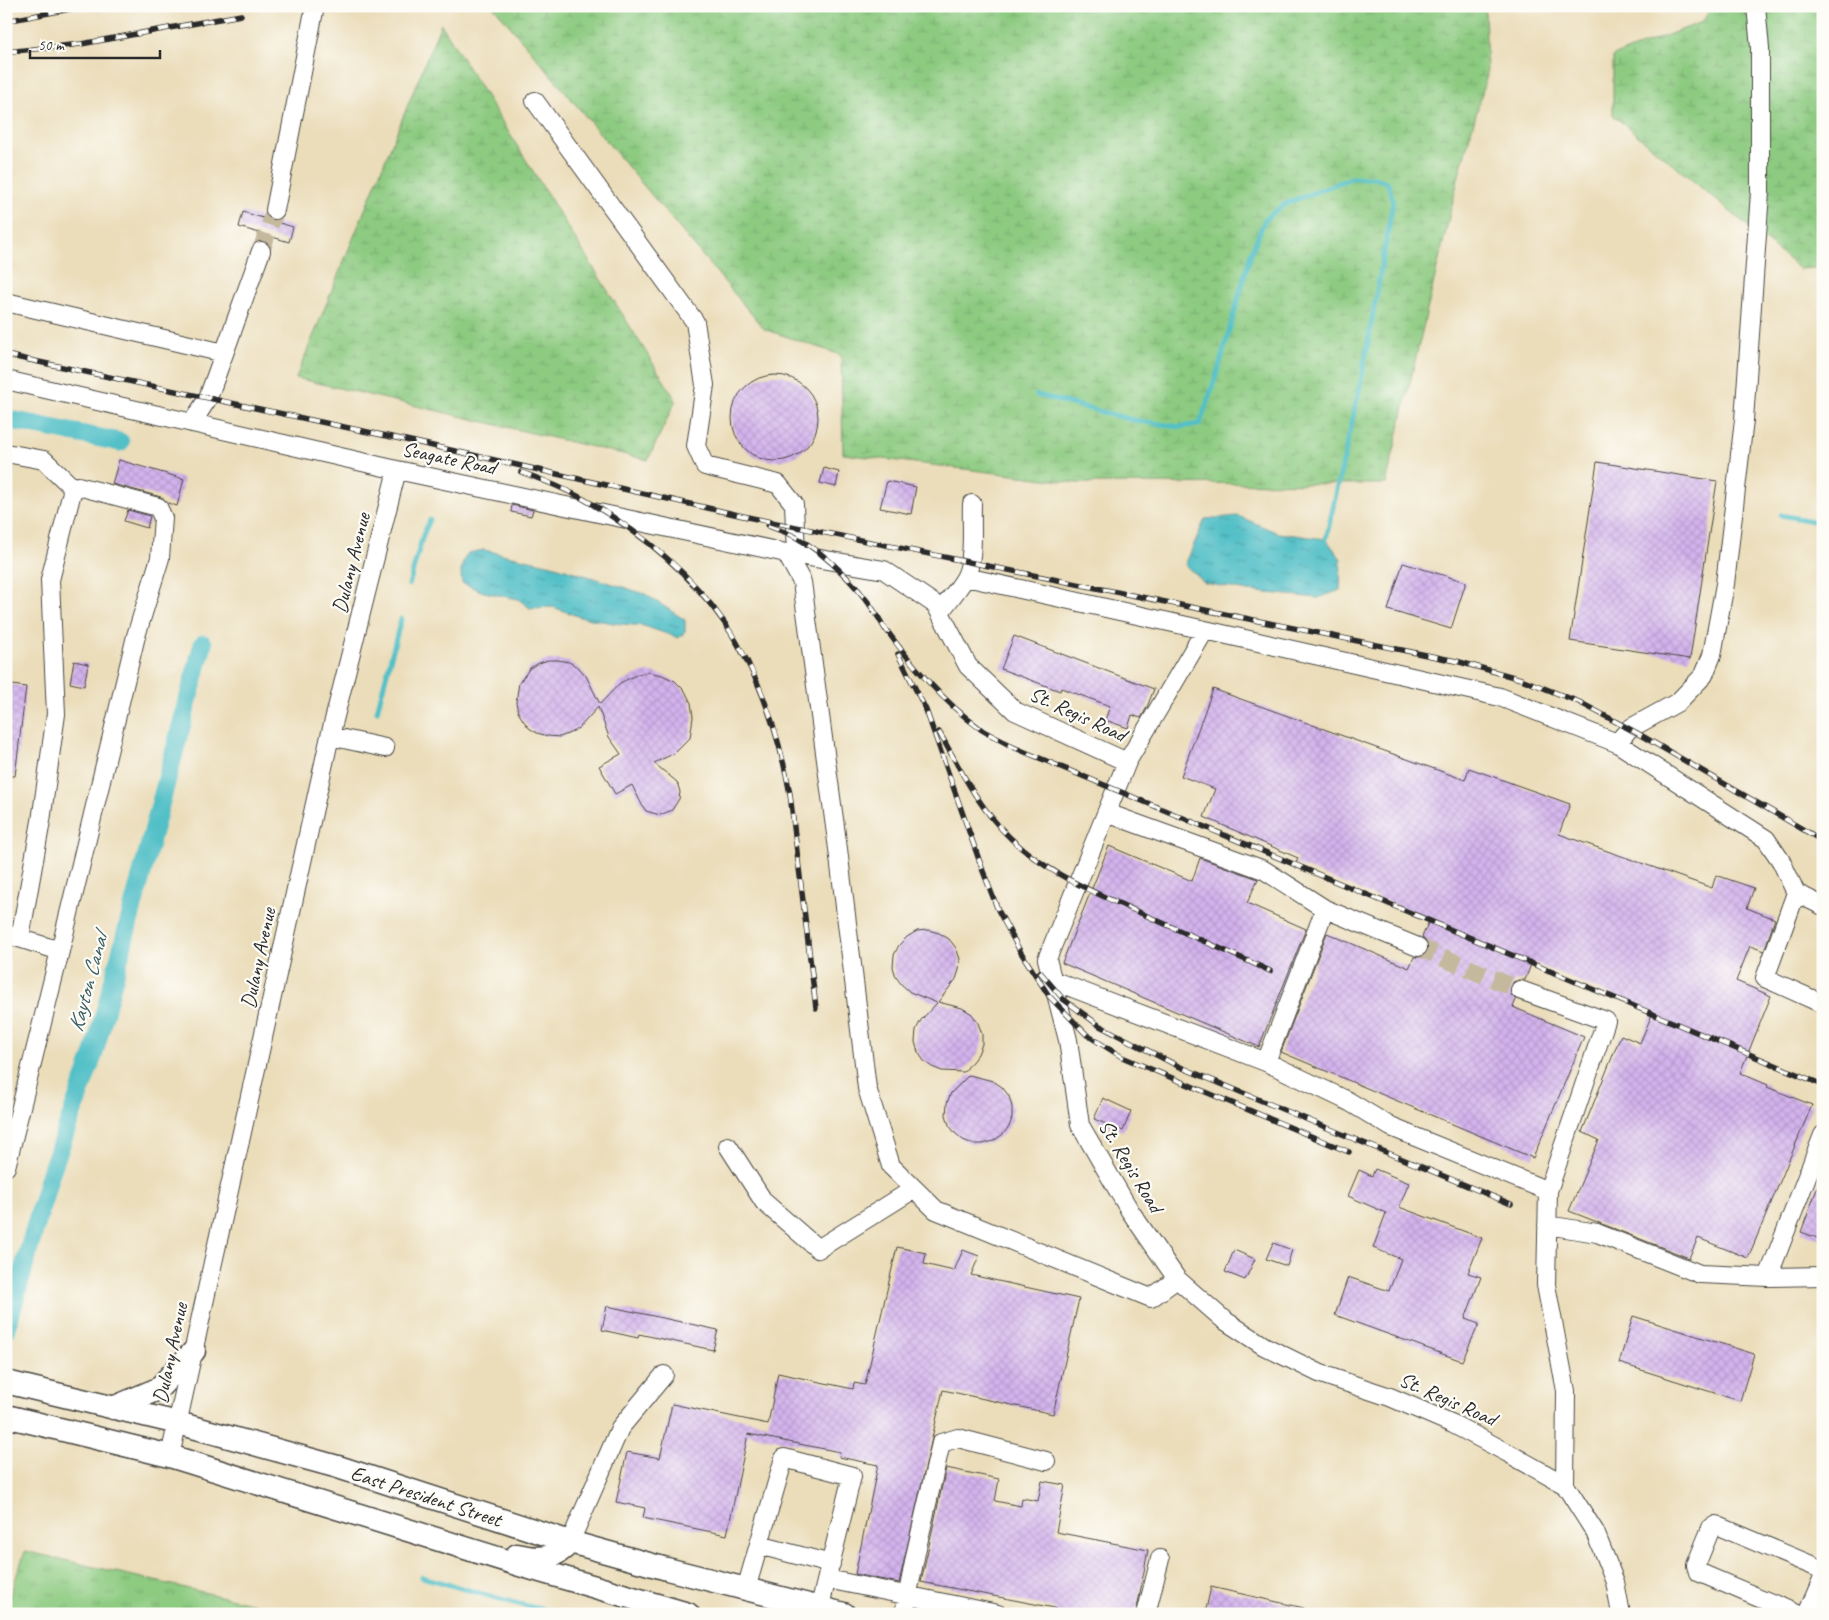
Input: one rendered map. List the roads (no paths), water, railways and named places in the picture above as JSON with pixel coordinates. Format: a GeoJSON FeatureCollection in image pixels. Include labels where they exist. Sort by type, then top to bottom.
{"type":"FeatureCollection","features":[{"type":"Feature","properties":{"kind":"main road"},"geometry":{"type":"LineString","coordinates":[[113,1408],[158,1389],[194,1351]]}},
{"type":"Feature","properties":{"kind":"main road","name":"East President Street"},"geometry":{"type":"LineString","coordinates":[[6,1382],[178,1423],[338,1467],[570,1542],[746,1589],[819,1611],[844,1614]]}},
{"type":"Feature","properties":{"kind":"main road","name":"East President Street"},"geometry":{"type":"LineString","coordinates":[[6,1416],[170,1456],[421,1535],[638,1601],[688,1614]]}},
{"type":"Feature","properties":{"kind":"main road"},"geometry":{"type":"LineString","coordinates":[[421,1535],[532,1558],[543,1558],[558,1554],[570,1542]]}},
{"type":"Feature","properties":{"kind":"street"},"geometry":{"type":"LineString","coordinates":[[275,210],[315,6]]}},
{"type":"Feature","properties":{"kind":"street"},"geometry":{"type":"LineString","coordinates":[[1616,743],[1629,728],[1678,702],[1704,675],[1712,655],[1725,584],[1744,420],[1760,192],[1760,48],[1756,6]]}},
{"type":"Feature","properties":{"kind":"street"},"geometry":{"type":"LineString","coordinates":[[535,101],[695,322],[704,385],[696,446],[706,466],[778,484],[794,504],[791,554],[802,582],[838,849],[867,1088],[891,1166],[936,1210],[1151,1298],[1177,1279]]}},
{"type":"Feature","properties":{"kind":"street"},"geometry":{"type":"LineString","coordinates":[[192,423],[208,398],[261,251]]}},
{"type":"Feature","properties":{"kind":"street"},"geometry":{"type":"LineString","coordinates":[[6,302],[224,353]]}},
{"type":"Feature","properties":{"kind":"street","name":"Seagate Road"},"geometry":{"type":"LineString","coordinates":[[6,380],[397,470],[791,554],[884,570]]}},
{"type":"Feature","properties":{"kind":"street"},"geometry":{"type":"LineString","coordinates":[[6,453],[44,460],[73,488]]}},
{"type":"Feature","properties":{"kind":"street","name":"Dulany Avenue"},"geometry":{"type":"LineString","coordinates":[[170,1456],[330,736],[397,470]]}},
{"type":"Feature","properties":{"kind":"street"},"geometry":{"type":"LineString","coordinates":[[6,1167],[136,636],[160,558],[163,518],[158,507],[92,489],[78,486],[73,488]]}},
{"type":"Feature","properties":{"kind":"street"},"geometry":{"type":"LineString","coordinates":[[60,951],[13,936],[41,821],[56,714],[50,580],[73,488]]}},
{"type":"Feature","properties":{"kind":"street"},"geometry":{"type":"LineString","coordinates":[[940,612],[966,577],[972,536],[972,504]]}},
{"type":"Feature","properties":{"kind":"street","name":"St. Regis Road"},"geometry":{"type":"LineString","coordinates":[[884,570],[936,605],[968,666],[1015,711],[1127,762],[1047,959],[1068,1040],[1080,1125],[1130,1211],[1177,1279],[1224,1320],[1264,1346],[1321,1374],[1390,1397],[1453,1424],[1565,1486],[1595,1532],[1615,1582],[1621,1614]]}},
{"type":"Feature","properties":{"kind":"street"},"geometry":{"type":"LineString","coordinates":[[966,577],[1500,697],[1616,743],[1766,839],[1781,861],[1796,893],[1823,906]]}},
{"type":"Feature","properties":{"kind":"street"},"geometry":{"type":"LineString","coordinates":[[1127,762],[1205,630]]}},
{"type":"Feature","properties":{"kind":"street"},"geometry":{"type":"LineString","coordinates":[[330,736],[385,748]]}},
{"type":"Feature","properties":{"kind":"street"},"geometry":{"type":"LineString","coordinates":[[1106,813],[1264,870],[1325,910],[1418,947]]}},
{"type":"Feature","properties":{"kind":"street"},"geometry":{"type":"LineString","coordinates":[[1796,893],[1765,978],[1823,1004]]}},
{"type":"Feature","properties":{"kind":"street"},"geometry":{"type":"LineString","coordinates":[[1266,1062],[1325,910]]}},
{"type":"Feature","properties":{"kind":"street"},"geometry":{"type":"LineString","coordinates":[[1052,980],[1266,1062],[1348,1100],[1391,1127],[1548,1191]]}},
{"type":"Feature","properties":{"kind":"street"},"geometry":{"type":"LineString","coordinates":[[1520,990],[1606,1021],[1548,1191],[1546,1285],[1566,1391],[1565,1486]]}},
{"type":"Feature","properties":{"kind":"street"},"geometry":{"type":"LineString","coordinates":[[1768,1277],[1823,1135]]}},
{"type":"Feature","properties":{"kind":"street"},"geometry":{"type":"LineString","coordinates":[[728,1146],[764,1202],[818,1249],[914,1189]]}},
{"type":"Feature","properties":{"kind":"street"},"geometry":{"type":"LineString","coordinates":[[1547,1225],[1597,1233],[1700,1274],[1768,1277],[1823,1276]]}},
{"type":"Feature","properties":{"kind":"street"},"geometry":{"type":"LineString","coordinates":[[570,1542],[604,1467],[613,1440],[620,1428],[664,1375]]}},
{"type":"Feature","properties":{"kind":"street"},"geometry":{"type":"LineString","coordinates":[[904,1614],[941,1443],[958,1438],[1046,1461]]}},
{"type":"Feature","properties":{"kind":"street"},"geometry":{"type":"LineString","coordinates":[[746,1589],[784,1458],[852,1476],[819,1611]]}},
{"type":"Feature","properties":{"kind":"street"},"geometry":{"type":"LineString","coordinates":[[1797,1614],[1698,1572],[1696,1566],[1711,1528],[1716,1526],[1823,1570]]}},
{"type":"Feature","properties":{"kind":"street"},"geometry":{"type":"LineString","coordinates":[[759,1545],[829,1571],[907,1596],[998,1614]]}},
{"type":"Feature","properties":{"kind":"street"},"geometry":{"type":"LineString","coordinates":[[1146,1614],[1160,1558]]}},
{"type":"Feature","properties":{"kind":"street"},"geometry":{"type":"LineString","coordinates":[[1807,1614],[1823,1577]]}},
{"type":"Feature","properties":{"kind":"water"},"geometry":{"type":"Polygon","coordinates":[[[6,468],[13,470],[6,529],[6,468]]]}},
{"type":"Feature","properties":{"kind":"water"},"geometry":{"type":"Polygon","coordinates":[[[1238,516],[1278,533],[1326,539],[1341,559],[1340,590],[1318,598],[1248,591],[1205,583],[1185,565],[1205,519],[1238,516]]]}},
{"type":"Feature","properties":{"kind":"water"},"geometry":{"type":"Polygon","coordinates":[[[484,550],[552,565],[645,594],[685,620],[685,632],[679,638],[644,626],[580,617],[553,607],[530,608],[518,599],[484,592],[462,583],[462,567],[468,553],[484,550]]]}},
{"type":"Feature","properties":{"kind":"waterway"},"geometry":{"type":"LineString","coordinates":[[1037,395],[1133,420],[1180,427],[1200,424],[1219,367],[1251,253],[1265,219],[1285,204],[1351,178],[1375,178],[1388,183],[1393,202],[1361,381],[1326,539]]}},
{"type":"Feature","properties":{"kind":"waterway"},"geometry":{"type":"LineString","coordinates":[[6,419],[120,442]]}},
{"type":"Feature","properties":{"kind":"waterway"},"geometry":{"type":"LineString","coordinates":[[1781,515],[1823,523]]}},
{"type":"Feature","properties":{"kind":"waterway"},"geometry":{"type":"LineString","coordinates":[[409,585],[423,535],[430,520]]}},
{"type":"Feature","properties":{"kind":"waterway"},"geometry":{"type":"LineString","coordinates":[[377,711],[401,619]]}},
{"type":"Feature","properties":{"kind":"waterway","name":"Kayton Canal"},"geometry":{"type":"LineString","coordinates":[[6,1330],[51,1172],[94,1053],[203,644]]}},
{"type":"Feature","properties":{"kind":"waterway"},"geometry":{"type":"LineString","coordinates":[[422,1577],[522,1605],[566,1614]]}},
{"type":"Feature","properties":{"kind":"tunnel"},"geometry":{"type":"LineString","coordinates":[[261,251],[275,210]]}},
{"type":"Feature","properties":{"kind":"tunnel"},"geometry":{"type":"LineString","coordinates":[[1418,947],[1520,990]]}},
{"type":"Feature","properties":{"kind":"railway"},"geometry":{"type":"LineString","coordinates":[[6,21],[86,6]]}},
{"type":"Feature","properties":{"kind":"railway"},"geometry":{"type":"LineString","coordinates":[[6,52],[81,44],[241,15]]}},
{"type":"Feature","properties":{"kind":"railway"},"geometry":{"type":"LineString","coordinates":[[6,355],[415,442],[752,518],[1456,661],[1521,679],[1579,702],[1637,733],[1823,841]]}},
{"type":"Feature","properties":{"kind":"railway"},"geometry":{"type":"LineString","coordinates":[[521,472],[587,501],[629,528],[666,557],[697,588],[724,622],[746,660],[765,700],[779,745],[790,794],[816,1008]]}},
{"type":"Feature","properties":{"kind":"railway"},"geometry":{"type":"LineString","coordinates":[[768,526],[794,536],[807,544],[846,576],[868,602],[885,629]]}},
{"type":"Feature","properties":{"kind":"railway"},"geometry":{"type":"LineString","coordinates":[[882,624],[904,653],[940,694],[982,730],[1013,747],[1823,1085]]}},
{"type":"Feature","properties":{"kind":"railway"},"geometry":{"type":"LineString","coordinates":[[898,654],[926,710],[998,910],[1020,951],[1049,996],[1087,1035],[1122,1057],[1349,1152]]}},
{"type":"Feature","properties":{"kind":"railway"},"geometry":{"type":"LineString","coordinates":[[939,732],[966,780],[989,814],[1030,855],[1085,888],[1270,971]]}},
{"type":"Feature","properties":{"kind":"railway"},"geometry":{"type":"LineString","coordinates":[[1040,972],[1063,999],[1100,1026],[1178,1066],[1511,1204]]}}]}
